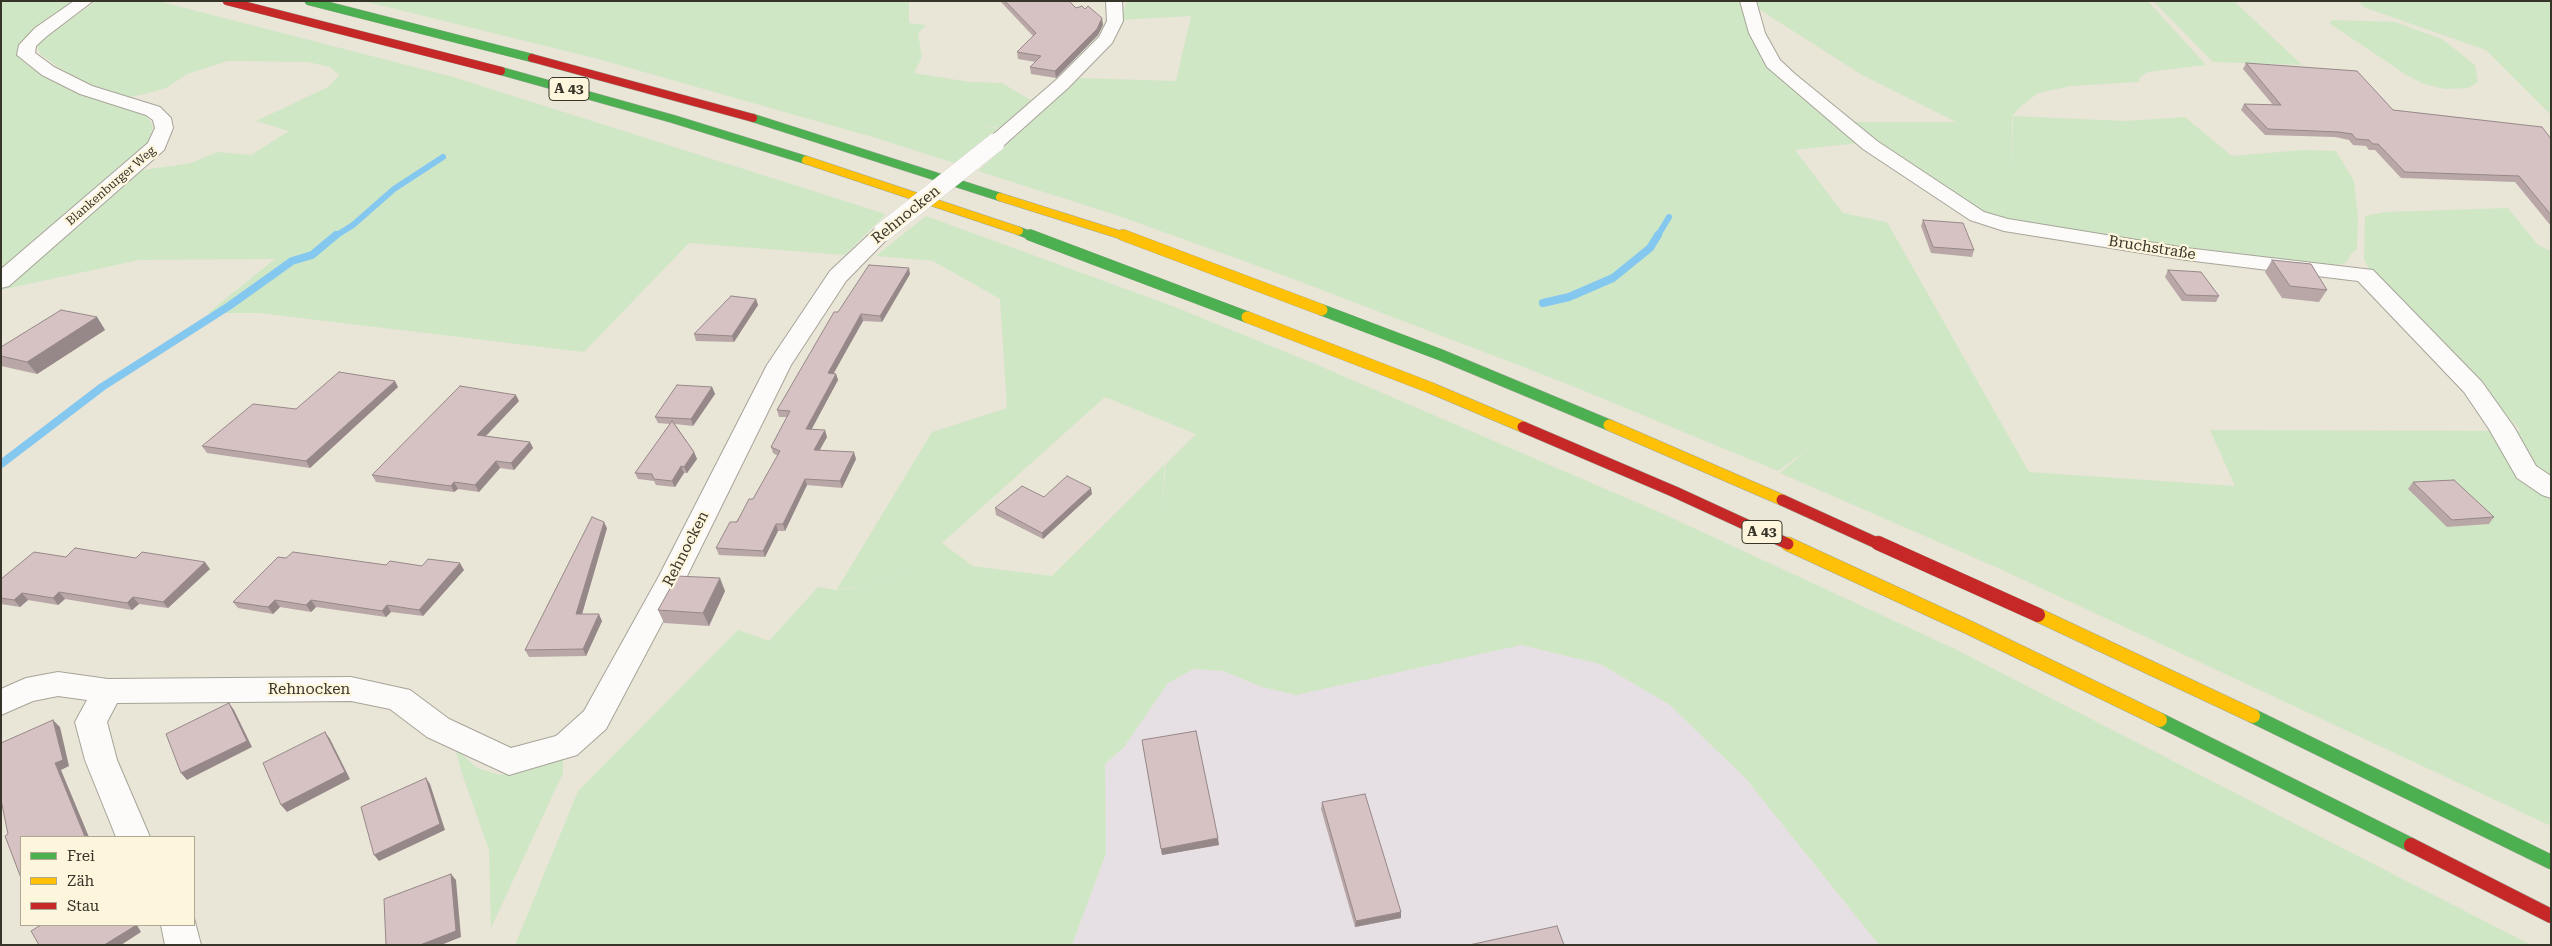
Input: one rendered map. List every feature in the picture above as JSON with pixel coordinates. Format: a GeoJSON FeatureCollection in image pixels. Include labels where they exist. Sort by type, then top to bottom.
{"type":"FeatureCollection","features":[{"type":"Feature","properties":{"kind":"highway","name":"A 43"},"geometry":{"type":"LineString","coordinates":[[226,1],[543,82],[673,119],[889,187],[1070,249],[1431,388],[1676,492],[1970,628],[2264,770],[2551,916]]}},
{"type":"Feature","properties":{"kind":"highway","name":"A 43"},"geometry":{"type":"LineString","coordinates":[[309,1],[450,36],[710,105],[1128,237],[1265,288],[1441,356],[1650,443],[1971,583],[2324,749],[2551,862]]}},
{"type":"Feature","properties":{"kind":"street","name":"Rehnocken"},"geometry":{"type":"LineString","coordinates":[[1,703],[26,690],[58,684],[108,691],[351,689],[399,699],[438,728],[509,762],[566,746],[595,720],[673,576],[778,365],[814,308],[856,256],[883,232],[995,143],[1062,84],[1106,39],[1115,21],[1114,1]]}},
{"type":"Feature","properties":{"kind":"street","name":"Bruchstraße"},"geometry":{"type":"LineString","coordinates":[[1748,1],[1757,33],[1773,63],[1870,145],[1977,216],[2004,225],[2186,254],[2365,275],[2473,387],[2501,427],[2526,472],[2551,490]]}},
{"type":"Feature","properties":{"kind":"street","name":"Blankenburger Weg"},"geometry":{"type":"LineString","coordinates":[[1,281],[157,146],[164,128],[162,118],[153,111],[86,90],[48,71],[26,55],[28,45],[41,32],[78,6]]}},
{"type":"Feature","properties":{"kind":"street"},"geometry":{"type":"LineString","coordinates":[[108,691],[91,722],[101,760],[133,836]]}},
{"type":"Feature","properties":{"kind":"street"},"geometry":{"type":"LineString","coordinates":[[179,926],[183,945]]}},
{"type":"Feature","properties":{"kind":"shaded area"},"geometry":{"type":"Polygon","coordinates":[[[1521,645],[1600,664],[1670,705],[1746,779],[1879,945],[1072,945],[1106,853],[1105,764],[1124,747],[1168,683],[1194,669],[1223,671],[1262,687],[1296,695],[1521,645]]]}},
{"type":"Feature","properties":{"kind":"green space"},"geometry":{"type":"Polygon","coordinates":[[[1,1],[77,1],[25,41],[18,49],[20,57],[30,67],[80,92],[145,114],[153,126],[147,149],[1,268],[1,1]]]}},
{"type":"Feature","properties":{"kind":"green space"},"geometry":{"type":"Polygon","coordinates":[[[97,1],[158,1],[453,77],[886,214],[845,255],[689,243],[584,352],[259,313],[208,313],[275,259],[139,260],[1,290],[1,286],[136,171],[191,163],[217,152],[251,155],[289,131],[256,121],[328,87],[339,75],[330,67],[308,62],[228,61],[187,74],[166,88],[145,94],[127,97],[93,87],[58,67],[40,54],[37,45],[44,37],[97,1]]]}},
{"type":"Feature","properties":{"kind":"green space"},"geometry":{"type":"Polygon","coordinates":[[[363,1],[909,1],[909,23],[926,25],[918,33],[922,57],[914,73],[970,82],[1002,83],[1034,102],[1000,128],[981,125],[998,129],[954,163],[876,138],[598,59],[363,1]]]}},
{"type":"Feature","properties":{"kind":"green space"},"geometry":{"type":"Polygon","coordinates":[[[1127,1],[1742,1],[1761,59],[1858,143],[1795,150],[1843,213],[1887,222],[2029,472],[2235,486],[2210,430],[2521,431],[2423,324],[2372,275],[2364,259],[2365,216],[2386,212],[2508,208],[2538,245],[2551,251],[2551,826],[1998,568],[1780,473],[1807,450],[1778,471],[1565,383],[1288,277],[1119,216],[978,171],[1079,78],[1176,81],[1191,16],[1120,20],[1127,1]]]}},
{"type":"Feature","properties":{"kind":"green space"},"geometry":{"type":"Polygon","coordinates":[[[1755,1],[2148,1],[2206,65],[2148,72],[2140,77],[2139,82],[2071,86],[2038,93],[2012,116],[2013,172],[2013,116],[2125,121],[2185,117],[2232,156],[2304,150],[2336,151],[2354,181],[2358,217],[2357,249],[2351,254],[2346,263],[2329,267],[2012,223],[1990,217],[1848,122],[1956,122],[1862,75],[1757,8],[1755,1]]]}},
{"type":"Feature","properties":{"kind":"green space"},"geometry":{"type":"Polygon","coordinates":[[[2153,1],[2234,1],[2302,65],[2213,62],[2153,1]]]}},
{"type":"Feature","properties":{"kind":"green space"},"geometry":{"type":"Polygon","coordinates":[[[2358,1],[2551,1],[2551,115],[2486,50],[2363,7],[2358,1]]]}},
{"type":"Feature","properties":{"kind":"green space"},"geometry":{"type":"Polygon","coordinates":[[[2333,20],[2395,22],[2442,39],[2475,65],[2478,82],[2468,88],[2445,89],[2424,84],[2408,76],[2329,23],[2333,20]]]}},
{"type":"Feature","properties":{"kind":"green space"},"geometry":{"type":"Polygon","coordinates":[[[926,216],[1175,307],[1315,364],[1659,512],[1955,649],[2531,945],[1879,945],[1746,779],[1670,705],[1600,664],[1521,645],[1296,695],[1262,687],[1223,671],[1194,669],[1168,683],[1124,747],[1105,764],[1106,853],[1072,945],[515,945],[578,791],[738,630],[769,641],[818,587],[836,590],[865,587],[920,568],[864,587],[837,589],[932,432],[1007,408],[1000,299],[933,261],[876,256],[926,216]],[[1105,397],[942,543],[973,566],[1052,576],[1165,464],[1161,514],[1166,464],[1196,434],[1105,397]]]}},
{"type":"Feature","properties":{"kind":"green space"},"geometry":{"type":"Polygon","coordinates":[[[455,748],[477,768],[500,775],[563,760],[563,773],[491,928],[489,850],[462,774],[455,748]]]}},
{"type":"Feature","properties":{"kind":"building"},"geometry":{"type":"Polygon","coordinates":[[[1005,1],[1069,1],[1076,8],[1082,6],[1085,9],[1088,6],[1102,18],[1097,29],[1055,71],[1030,67],[1041,56],[1017,52],[1036,33],[1005,1]]]}},
{"type":"Feature","properties":{"kind":"building"},"geometry":{"type":"Polygon","coordinates":[[[2246,63],[2357,71],[2393,110],[2542,127],[2551,139],[2551,215],[2519,176],[2405,172],[2378,144],[2373,144],[2369,140],[2356,139],[2352,134],[2268,129],[2244,104],[2281,105],[2246,63]]]}},
{"type":"Feature","properties":{"kind":"building"},"geometry":{"type":"Polygon","coordinates":[[[1923,220],[1963,223],[1974,250],[1933,247],[1923,220]]]}},
{"type":"Feature","properties":{"kind":"building"},"geometry":{"type":"Polygon","coordinates":[[[2272,260],[2311,264],[2327,290],[2290,286],[2272,260]]]}},
{"type":"Feature","properties":{"kind":"building"},"geometry":{"type":"Polygon","coordinates":[[[869,265],[909,268],[880,316],[861,314],[828,373],[836,374],[806,429],[825,430],[814,450],[854,452],[840,481],[805,479],[783,524],[776,524],[763,551],[716,548],[730,522],[737,522],[749,499],[753,499],[780,451],[771,447],[790,411],[777,410],[834,312],[838,312],[869,265]]]}},
{"type":"Feature","properties":{"kind":"building"},"geometry":{"type":"Polygon","coordinates":[[[2168,270],[2201,272],[2219,296],[2186,295],[2168,270]]]}},
{"type":"Feature","properties":{"kind":"building"},"geometry":{"type":"Polygon","coordinates":[[[731,296],[756,299],[732,336],[694,334],[731,296]]]}},
{"type":"Feature","properties":{"kind":"building"},"geometry":{"type":"Polygon","coordinates":[[[61,310],[97,317],[27,362],[1,356],[1,347],[61,310]]]}},
{"type":"Feature","properties":{"kind":"building"},"geometry":{"type":"Polygon","coordinates":[[[339,372],[395,381],[306,461],[202,446],[253,404],[296,409],[339,372]]]}},
{"type":"Feature","properties":{"kind":"building"},"geometry":{"type":"Polygon","coordinates":[[[677,385],[712,387],[691,419],[655,417],[677,385]]]}},
{"type":"Feature","properties":{"kind":"building"},"geometry":{"type":"Polygon","coordinates":[[[460,386],[516,395],[477,435],[530,442],[511,463],[496,461],[475,485],[454,482],[451,486],[372,475],[460,386]]]}},
{"type":"Feature","properties":{"kind":"building"},"geometry":{"type":"Polygon","coordinates":[[[672,421],[694,452],[684,467],[681,466],[672,481],[654,479],[652,474],[635,473],[672,421]]]}},
{"type":"Feature","properties":{"kind":"building"},"geometry":{"type":"Polygon","coordinates":[[[1067,476],[1091,488],[1042,533],[995,508],[1022,486],[1044,497],[1067,476]]]}},
{"type":"Feature","properties":{"kind":"building"},"geometry":{"type":"Polygon","coordinates":[[[2454,480],[2494,517],[2452,520],[2413,482],[2454,480]]]}},
{"type":"Feature","properties":{"kind":"building"},"geometry":{"type":"Polygon","coordinates":[[[592,517],[604,522],[576,614],[599,614],[583,649],[525,650],[592,517]]]}},
{"type":"Feature","properties":{"kind":"building"},"geometry":{"type":"Polygon","coordinates":[[[75,548],[136,558],[142,552],[205,562],[163,602],[133,597],[127,603],[59,592],[53,598],[22,593],[14,600],[1,598],[1,579],[34,552],[66,557],[75,548]]]}},
{"type":"Feature","properties":{"kind":"building"},"geometry":{"type":"Polygon","coordinates":[[[293,552],[386,565],[390,561],[422,566],[428,559],[460,563],[419,610],[387,605],[382,611],[311,600],[306,605],[275,600],[268,607],[233,602],[278,557],[286,558],[293,552]]]}},
{"type":"Feature","properties":{"kind":"building"},"geometry":{"type":"Polygon","coordinates":[[[677,576],[720,578],[703,613],[658,610],[677,576]]]}},
{"type":"Feature","properties":{"kind":"building"},"geometry":{"type":"Polygon","coordinates":[[[229,703],[247,741],[181,773],[166,734],[229,703]]]}},
{"type":"Feature","properties":{"kind":"building"},"geometry":{"type":"Polygon","coordinates":[[[53,720],[63,760],[55,763],[85,836],[20,836],[20,875],[5,836],[8,834],[1,800],[1,743],[53,720]]]}},
{"type":"Feature","properties":{"kind":"building"},"geometry":{"type":"Polygon","coordinates":[[[1196,731],[1218,838],[1161,849],[1142,740],[1196,731]]]}},
{"type":"Feature","properties":{"kind":"building"},"geometry":{"type":"Polygon","coordinates":[[[325,732],[345,772],[281,805],[263,763],[325,732]]]}},
{"type":"Feature","properties":{"kind":"building"},"geometry":{"type":"Polygon","coordinates":[[[426,778],[440,824],[374,855],[361,807],[426,778]]]}},
{"type":"Feature","properties":{"kind":"building"},"geometry":{"type":"Polygon","coordinates":[[[1365,794],[1401,912],[1356,921],[1322,802],[1365,794]]]}},
{"type":"Feature","properties":{"kind":"building"},"geometry":{"type":"Polygon","coordinates":[[[451,874],[456,931],[420,945],[386,945],[384,899],[451,874]]]}},
{"type":"Feature","properties":{"kind":"building"},"geometry":{"type":"Polygon","coordinates":[[[39,926],[135,926],[104,945],[39,945],[31,931],[39,926]]]}},
{"type":"Feature","properties":{"kind":"building"},"geometry":{"type":"Polygon","coordinates":[[[1557,926],[1564,945],[1469,945],[1557,926]]]}},
{"type":"Feature","properties":{"kind":"waterway"},"geometry":{"type":"LineString","coordinates":[[334,237],[353,225],[394,189],[443,157]]}},
{"type":"Feature","properties":{"kind":"waterway"},"geometry":{"type":"LineString","coordinates":[[1657,237],[1669,217]]}},
{"type":"Feature","properties":{"kind":"waterway"},"geometry":{"type":"LineString","coordinates":[[1,464],[102,387],[229,306],[292,261],[312,255],[336,235]]}},
{"type":"Feature","properties":{"kind":"waterway"},"geometry":{"type":"LineString","coordinates":[[1543,303],[1569,297],[1613,278],[1650,248],[1658,235]]}},
{"type":"Feature","properties":{"kind":"traffic: fast"},"geometry":{"type":"LineString","coordinates":[[309,1],[532,58]]}},
{"type":"Feature","properties":{"kind":"traffic: fast"},"geometry":{"type":"LineString","coordinates":[[501,71],[673,119],[806,160]]}},
{"type":"Feature","properties":{"kind":"traffic: fast"},"geometry":{"type":"LineString","coordinates":[[753,118],[1000,197]]}},
{"type":"Feature","properties":{"kind":"traffic: fast"},"geometry":{"type":"LineString","coordinates":[[1019,231],[1247,317]]}},
{"type":"Feature","properties":{"kind":"traffic: fast"},"geometry":{"type":"LineString","coordinates":[[1322,310],[1441,355],[1609,425]]}},
{"type":"Feature","properties":{"kind":"traffic: fast"},"geometry":{"type":"LineString","coordinates":[[2253,716],[2551,862]]}},
{"type":"Feature","properties":{"kind":"traffic: fast"},"geometry":{"type":"LineString","coordinates":[[2160,720],[2411,845]]}},
{"type":"Feature","properties":{"kind":"traffic: slow"},"geometry":{"type":"LineString","coordinates":[[806,160],[907,192],[1019,231]]}},
{"type":"Feature","properties":{"kind":"traffic: slow"},"geometry":{"type":"LineString","coordinates":[[1000,197],[1128,237],[1322,310]]}},
{"type":"Feature","properties":{"kind":"traffic: slow"},"geometry":{"type":"LineString","coordinates":[[1247,317],[1431,388],[1523,427]]}},
{"type":"Feature","properties":{"kind":"traffic: slow"},"geometry":{"type":"LineString","coordinates":[[1609,425],[1782,500]]}},
{"type":"Feature","properties":{"kind":"traffic: slow"},"geometry":{"type":"LineString","coordinates":[[1788,544],[1970,628],[2160,720]]}},
{"type":"Feature","properties":{"kind":"traffic: slow"},"geometry":{"type":"LineString","coordinates":[[2038,615],[2253,716]]}},
{"type":"Feature","properties":{"kind":"traffic: jam"},"geometry":{"type":"LineString","coordinates":[[227,1],[501,71]]}},
{"type":"Feature","properties":{"kind":"traffic: jam"},"geometry":{"type":"LineString","coordinates":[[532,58],[753,118]]}},
{"type":"Feature","properties":{"kind":"traffic: jam"},"geometry":{"type":"LineString","coordinates":[[1523,427],[1675,492],[1788,544]]}},
{"type":"Feature","properties":{"kind":"traffic: jam"},"geometry":{"type":"LineString","coordinates":[[1782,500],[2038,615]]}},
{"type":"Feature","properties":{"kind":"traffic: jam"},"geometry":{"type":"LineString","coordinates":[[2411,845],[2551,916]]}}]}
